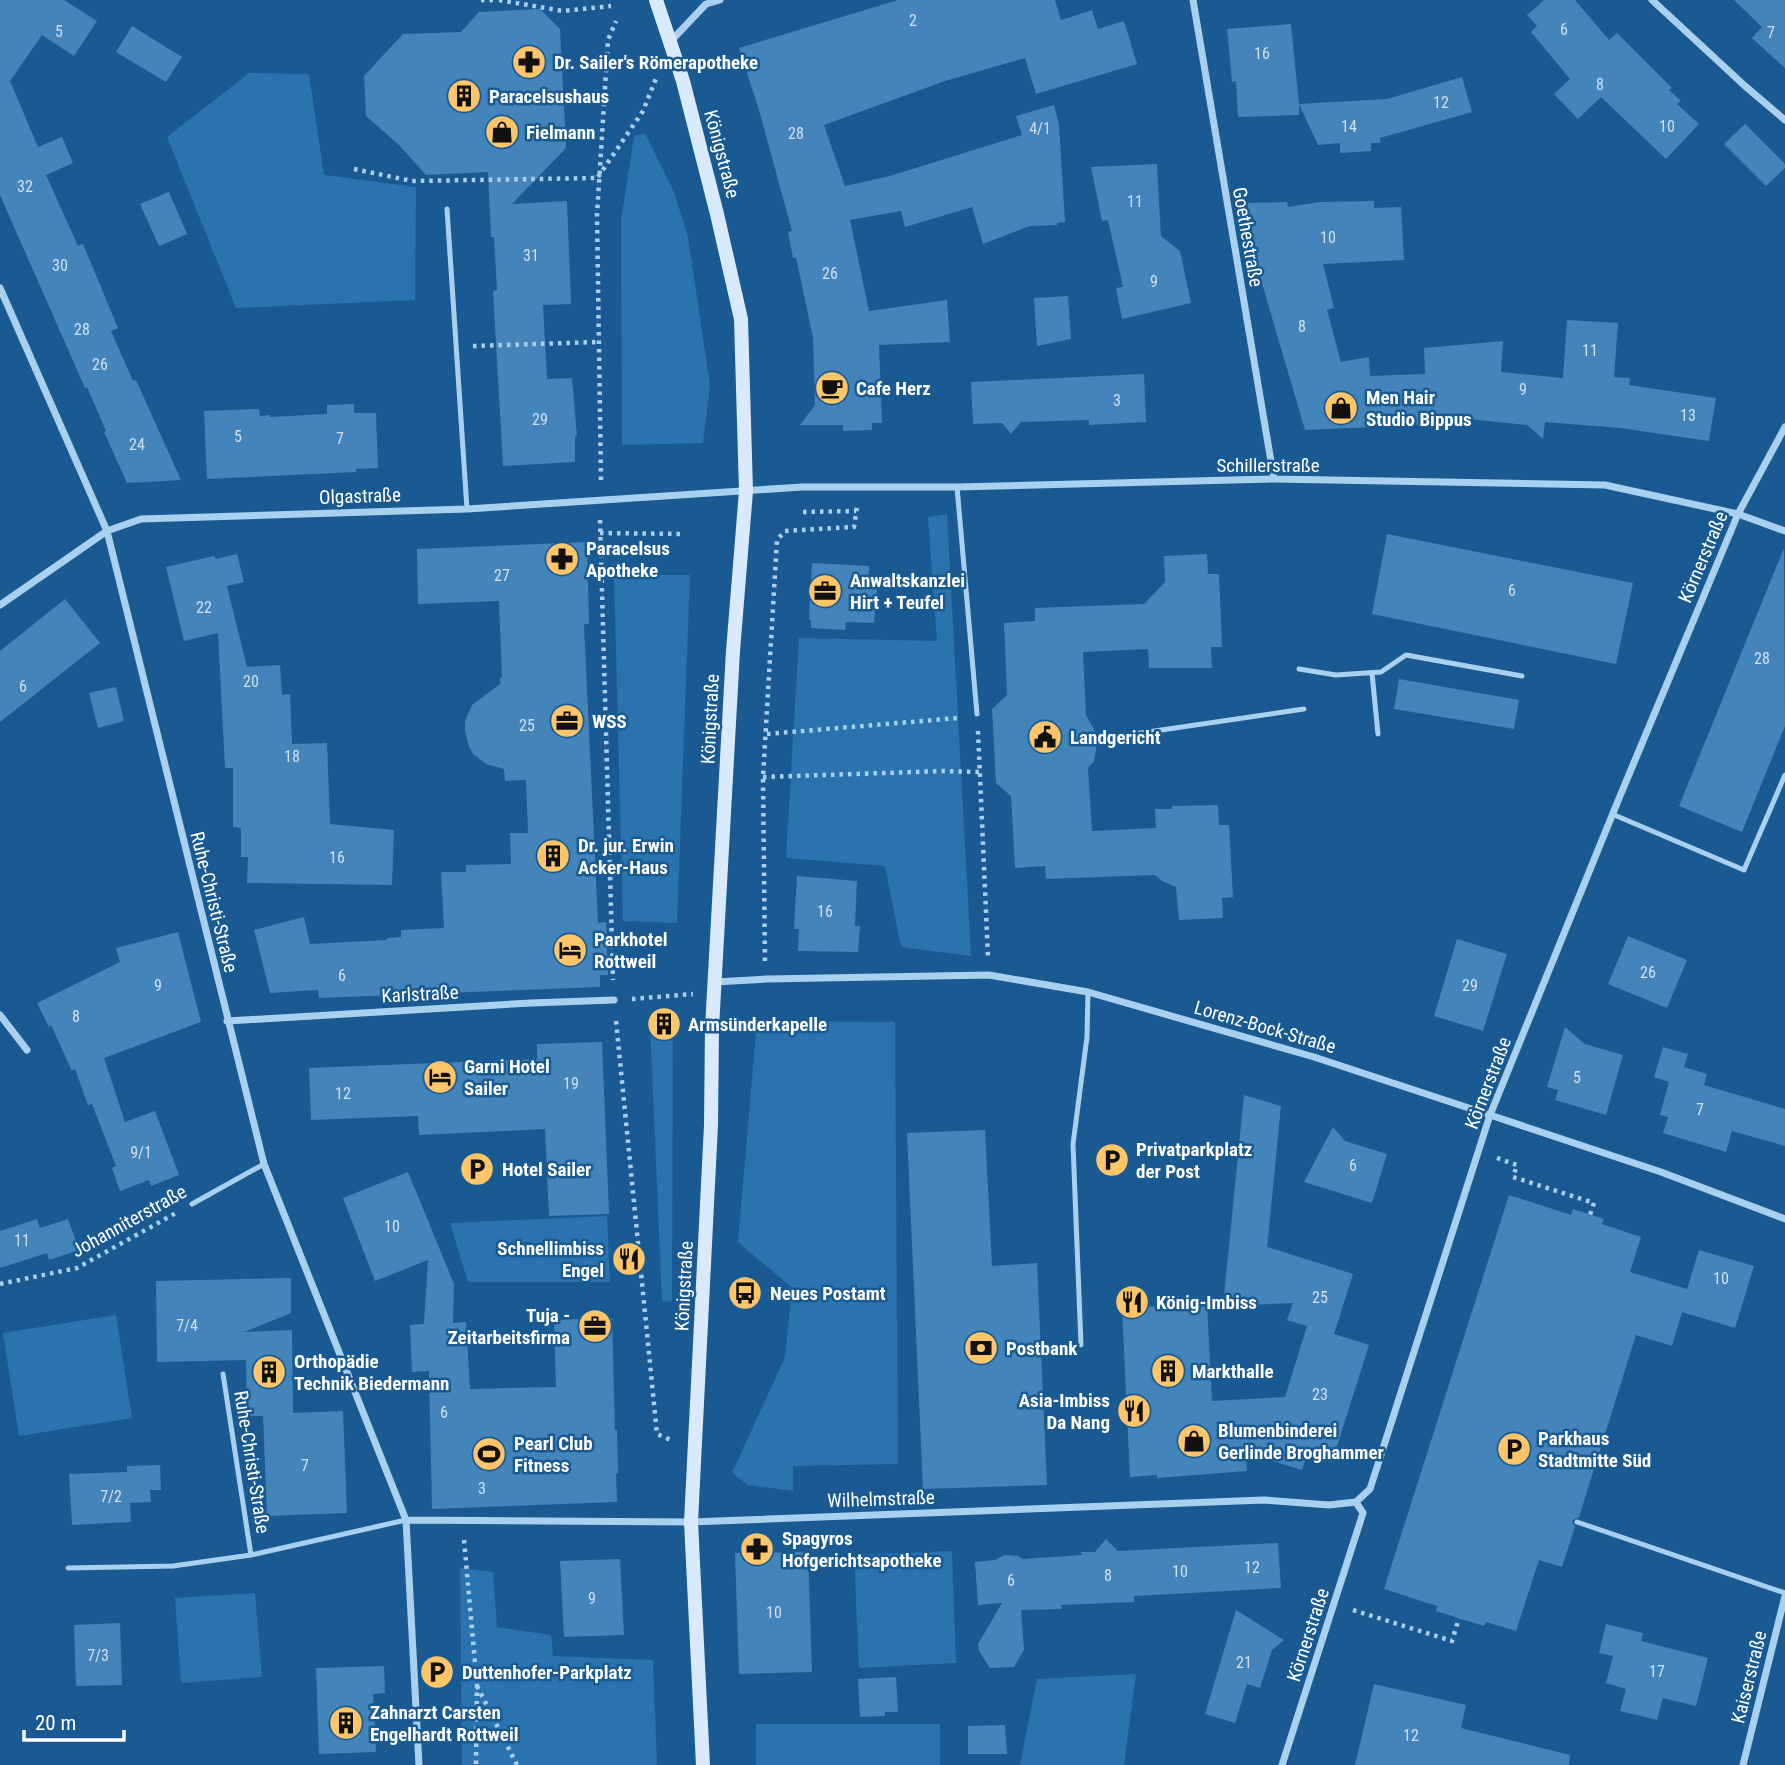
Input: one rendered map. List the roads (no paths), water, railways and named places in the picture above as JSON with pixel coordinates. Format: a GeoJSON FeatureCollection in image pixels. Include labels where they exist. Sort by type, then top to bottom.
{"type":"FeatureCollection","features":[{"type":"Feature","properties":{"kind":"street","name":"Königstraße"},"geometry":{"type":"LineString","coordinates":[[656,0],[671,41],[717,214],[741,319],[746,491],[733,651],[715,987],[691,1522],[703,1765]]}},
{"type":"Feature","properties":{"kind":"street"},"geometry":{"type":"LineString","coordinates":[[671,41],[706,4],[720,0]]}},
{"type":"Feature","properties":{"kind":"street","name":"Goethestraße"},"geometry":{"type":"LineString","coordinates":[[1192,0],[1274,479]]}},
{"type":"Feature","properties":{"kind":"street"},"geometry":{"type":"LineString","coordinates":[[1653,0],[1785,120]]}},
{"type":"Feature","properties":{"kind":"street","name":"Ruhe-Christi-Straße"},"geometry":{"type":"LineString","coordinates":[[0,288],[107,531],[264,1164],[406,1520],[419,1765]]}},
{"type":"Feature","properties":{"kind":"street","name":"Körnerstraße"},"geometry":{"type":"LineString","coordinates":[[1282,1765],[1363,1513],[1356,1502],[1370,1489],[1490,1115],[1738,514],[1785,427]]}},
{"type":"Feature","properties":{"kind":"street","name":"Schillerstraße"},"geometry":{"type":"LineString","coordinates":[[746,491],[802,487],[957,487],[1274,479],[1605,485],[1738,514],[1785,531]]}},
{"type":"Feature","properties":{"kind":"street","name":"Olgastraße"},"geometry":{"type":"LineString","coordinates":[[0,605],[107,531],[141,519],[467,509],[746,491]]}},
{"type":"Feature","properties":{"kind":"street","name":"Lorenz-Bock-Straße"},"geometry":{"type":"LineString","coordinates":[[715,987],[767,979],[989,975],[1088,992],[1314,1057],[1661,1172],[1785,1219]]}},
{"type":"Feature","properties":{"kind":"street","name":"Karlstraße"},"geometry":{"type":"LineString","coordinates":[[227,1021],[614,1000]]}},
{"type":"Feature","properties":{"kind":"street"},"geometry":{"type":"LineString","coordinates":[[0,1015],[27,1050]]}},
{"type":"Feature","properties":{"kind":"street","name":"Wilhelmstraße"},"geometry":{"type":"LineString","coordinates":[[406,1520],[691,1522],[1264,1500],[1329,1505],[1356,1502]]}},
{"type":"Feature","properties":{"kind":"street","name":"Kaiserstraße"},"geometry":{"type":"LineString","coordinates":[[1743,1765],[1785,1595]]}},
{"type":"Feature","properties":{"kind":"lane"},"geometry":{"type":"LineString","coordinates":[[447,209],[467,509]]}},
{"type":"Feature","properties":{"kind":"lane"},"geometry":{"type":"LineString","coordinates":[[957,487],[977,714]]}},
{"type":"Feature","properties":{"kind":"lane"},"geometry":{"type":"LineString","coordinates":[[1299,669],[1336,675],[1381,672],[1406,655],[1522,676]]}},
{"type":"Feature","properties":{"kind":"lane"},"geometry":{"type":"LineString","coordinates":[[1372,673],[1378,734]]}},
{"type":"Feature","properties":{"kind":"lane"},"geometry":{"type":"LineString","coordinates":[[1100,739],[1304,709]]}},
{"type":"Feature","properties":{"kind":"lane"},"geometry":{"type":"LineString","coordinates":[[1612,814],[1744,870],[1785,775]]}},
{"type":"Feature","properties":{"kind":"lane"},"geometry":{"type":"LineString","coordinates":[[1081,1345],[1073,1144],[1087,1037],[1088,992]]}},
{"type":"Feature","properties":{"kind":"lane","name":"Johanniterstraße"},"geometry":{"type":"LineString","coordinates":[[192,1204],[264,1164]]}},
{"type":"Feature","properties":{"kind":"lane","name":"Ruhe-Christi-Straße"},"geometry":{"type":"LineString","coordinates":[[223,1374],[251,1555]]}},
{"type":"Feature","properties":{"kind":"lane","name":"Ruhe-Christi-Straße"},"geometry":{"type":"LineString","coordinates":[[68,1568],[173,1566],[251,1555],[406,1520]]}},
{"type":"Feature","properties":{"kind":"lane"},"geometry":{"type":"LineString","coordinates":[[1577,1522],[1785,1595]]}},
{"type":"Feature","properties":{"kind":"place","name":"Dr. Sailer's Römerapotheke"},"geometry":{"type":"Point","coordinates":[529,62]}},
{"type":"Feature","properties":{"kind":"place","name":"Paracelsushaus"},"geometry":{"type":"Point","coordinates":[464,96]}},
{"type":"Feature","properties":{"kind":"place","name":"Fielmann"},"geometry":{"type":"Point","coordinates":[502,132]}},
{"type":"Feature","properties":{"kind":"place","name":"Cafe Herz"},"geometry":{"type":"Point","coordinates":[832,388]}},
{"type":"Feature","properties":{"kind":"place","name":"Men Hair Studio Bippus"},"geometry":{"type":"Point","coordinates":[1341,408]}},
{"type":"Feature","properties":{"kind":"place","name":"Paracelsus Apotheke"},"geometry":{"type":"Point","coordinates":[562,559]}},
{"type":"Feature","properties":{"kind":"place","name":"Anwaltskanzlei Hirt + Teufel"},"geometry":{"type":"Point","coordinates":[825,591]}},
{"type":"Feature","properties":{"kind":"place","name":"WSS"},"geometry":{"type":"Point","coordinates":[567,721]}},
{"type":"Feature","properties":{"kind":"place","name":"Landgericht"},"geometry":{"type":"Point","coordinates":[1045,737]}},
{"type":"Feature","properties":{"kind":"place","name":"Dr. jur. Erwin Acker-Haus"},"geometry":{"type":"Point","coordinates":[553,856]}},
{"type":"Feature","properties":{"kind":"place","name":"Parkhotel Rottweil"},"geometry":{"type":"Point","coordinates":[570,950]}},
{"type":"Feature","properties":{"kind":"place","name":"Armsünderkapelle"},"geometry":{"type":"Point","coordinates":[664,1024]}},
{"type":"Feature","properties":{"kind":"place","name":"Garni Hotel Sailer"},"geometry":{"type":"Point","coordinates":[440,1077]}},
{"type":"Feature","properties":{"kind":"place","name":"Privatparkplatz der Post"},"geometry":{"type":"Point","coordinates":[1112,1160]}},
{"type":"Feature","properties":{"kind":"place","name":"Hotel Sailer"},"geometry":{"type":"Point","coordinates":[477,1169]}},
{"type":"Feature","properties":{"kind":"place","name":"Schnellimbiss Engel"},"geometry":{"type":"Point","coordinates":[629,1259]}},
{"type":"Feature","properties":{"kind":"place","name":"Neues Postamt"},"geometry":{"type":"Point","coordinates":[745,1293]}},
{"type":"Feature","properties":{"kind":"place","name":"König-Imbiss"},"geometry":{"type":"Point","coordinates":[1132,1302]}},
{"type":"Feature","properties":{"kind":"place","name":"Tuja - Zeitarbeitsfirma"},"geometry":{"type":"Point","coordinates":[595,1326]}},
{"type":"Feature","properties":{"kind":"place","name":"Postbank"},"geometry":{"type":"Point","coordinates":[981,1348]}},
{"type":"Feature","properties":{"kind":"place","name":"Markthalle"},"geometry":{"type":"Point","coordinates":[1168,1371]}},
{"type":"Feature","properties":{"kind":"place","name":"Orthopädie Technik Biedermann"},"geometry":{"type":"Point","coordinates":[269,1372]}},
{"type":"Feature","properties":{"kind":"place","name":"Asia-Imbiss Da Nang"},"geometry":{"type":"Point","coordinates":[1134,1411]}},
{"type":"Feature","properties":{"kind":"place","name":"Blumenbinderei Gerlinde Broghammer"},"geometry":{"type":"Point","coordinates":[1194,1441]}},
{"type":"Feature","properties":{"kind":"place","name":"Parkhaus Stadtmitte Süd"},"geometry":{"type":"Point","coordinates":[1514,1449]}},
{"type":"Feature","properties":{"kind":"place","name":"Pearl Club Fitness"},"geometry":{"type":"Point","coordinates":[489,1454]}},
{"type":"Feature","properties":{"kind":"place","name":"Spagyros Hofgerichtsapotheke"},"geometry":{"type":"Point","coordinates":[757,1549]}},
{"type":"Feature","properties":{"kind":"place","name":"Duttenhofer-Parkplatz"},"geometry":{"type":"Point","coordinates":[437,1672]}},
{"type":"Feature","properties":{"kind":"place","name":"Zahnarzt Carsten Engelhardt Rottweil"},"geometry":{"type":"Point","coordinates":[346,1723]}}]}
